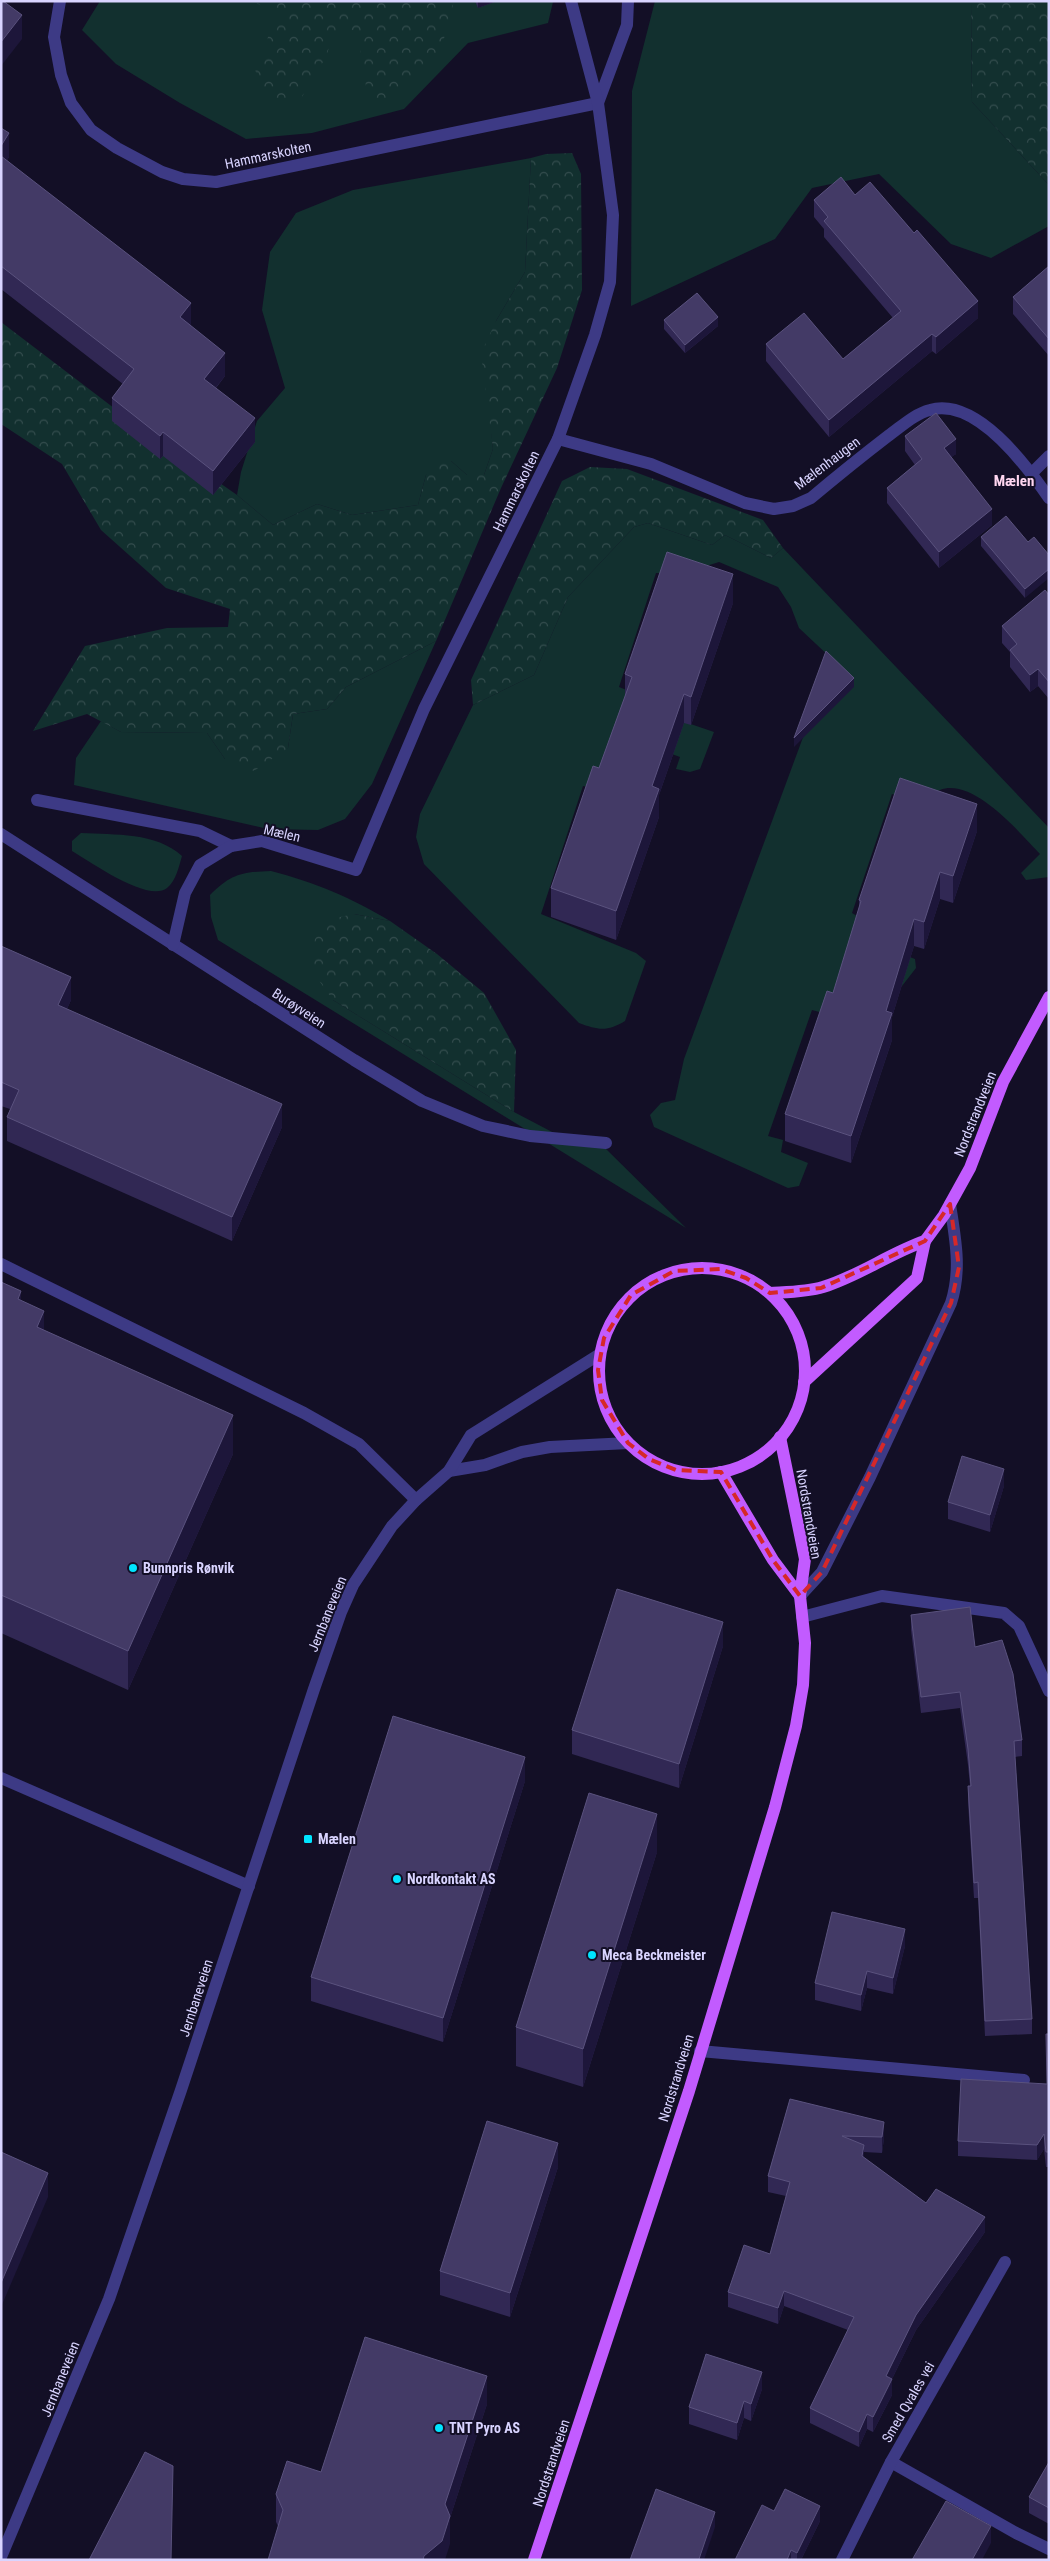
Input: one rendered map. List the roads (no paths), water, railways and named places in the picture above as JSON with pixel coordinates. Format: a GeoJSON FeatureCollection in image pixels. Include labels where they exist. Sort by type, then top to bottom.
{"type":"FeatureCollection","features":[{"type":"Feature","properties":{"kind":"main road","name":"Nordstrandveien"},"geometry":{"type":"LineString","coordinates":[[804,1382],[917,1278],[925,1241],[950,1204],[970,1168],[1003,1082],[1049,997]]}},
{"type":"Feature","properties":{"kind":"main road"},"geometry":{"type":"LineString","coordinates":[[770,1293],[821,1288],[849,1278],[900,1250],[925,1241]]}},
{"type":"Feature","properties":{"kind":"main road"},"geometry":{"type":"LineString","coordinates":[[692,1268],[720,1269],[746,1278],[770,1293],[788,1314],[797,1332],[804,1354],[804,1382],[794,1416],[780,1437],[750,1462],[721,1472],[704,1474],[676,1470],[649,1459],[628,1443],[610,1418],[602,1400],[598,1370],[604,1338],[620,1307],[645,1284],[674,1271],[692,1268]]}},
{"type":"Feature","properties":{"kind":"main road","name":"Nordstrandveien"},"geometry":{"type":"LineString","coordinates":[[534,2560],[683,2110],[775,1806],[796,1726],[803,1685],[805,1643],[800,1596],[805,1559],[780,1437]]}},
{"type":"Feature","properties":{"kind":"main road"},"geometry":{"type":"LineString","coordinates":[[721,1472],[773,1560],[800,1596]]}},
{"type":"Feature","properties":{"kind":"street","name":"Hammarskolten"},"geometry":{"type":"LineString","coordinates":[[60,1],[54,37],[60,75],[71,103],[91,130],[117,148],[162,172],[183,180],[216,182],[598,104]]}},
{"type":"Feature","properties":{"kind":"street","name":"Hammarskolten"},"geometry":{"type":"LineString","coordinates":[[356,870],[424,710],[558,439],[595,335],[610,282],[613,215],[598,104],[571,1]]}},
{"type":"Feature","properties":{"kind":"street"},"geometry":{"type":"LineString","coordinates":[[598,104],[627,25],[628,1]]}},
{"type":"Feature","properties":{"kind":"street","name":"Mælenhaugen"},"geometry":{"type":"LineString","coordinates":[[558,439],[651,464],[745,503],[774,509],[793,506],[811,498],[909,420],[930,410],[951,409],[969,415],[991,431],[1032,473],[1049,498]]}},
{"type":"Feature","properties":{"kind":"street"},"geometry":{"type":"LineString","coordinates":[[1032,473],[1049,456]]}},
{"type":"Feature","properties":{"kind":"street"},"geometry":{"type":"LineString","coordinates":[[37,800],[200,831],[231,846]]}},
{"type":"Feature","properties":{"kind":"street","name":"Burøyveien"},"geometry":{"type":"LineString","coordinates":[[1,834],[173,945],[422,1101],[483,1126],[530,1136],[606,1143]]}},
{"type":"Feature","properties":{"kind":"street","name":"Mælen"},"geometry":{"type":"LineString","coordinates":[[173,945],[185,893],[200,865],[231,846],[262,841],[356,870]]}},
{"type":"Feature","properties":{"kind":"street"},"geometry":{"type":"LineString","coordinates":[[800,1596],[822,1572],[874,1468],[951,1303],[957,1286],[959,1268],[950,1204]]}},
{"type":"Feature","properties":{"kind":"street"},"geometry":{"type":"LineString","coordinates":[[1,1264],[304,1413],[359,1444],[416,1500]]}},
{"type":"Feature","properties":{"kind":"street","name":"Jernbaneveien"},"geometry":{"type":"LineString","coordinates":[[1,2557],[109,2299],[341,1612],[353,1586],[375,1548],[416,1500],[449,1471],[471,1434],[600,1354]]}},
{"type":"Feature","properties":{"kind":"street"},"geometry":{"type":"LineString","coordinates":[[449,1471],[485,1465],[522,1452],[550,1447],[628,1443]]}},
{"type":"Feature","properties":{"kind":"street"},"geometry":{"type":"LineString","coordinates":[[802,1617],[882,1596],[1004,1613],[1019,1626],[1049,1690]]}},
{"type":"Feature","properties":{"kind":"street"},"geometry":{"type":"LineString","coordinates":[[1,1778],[249,1886]]}},
{"type":"Feature","properties":{"kind":"street"},"geometry":{"type":"LineString","coordinates":[[700,2051],[1024,2080]]}},
{"type":"Feature","properties":{"kind":"street","name":"Smed Qvales vei"},"geometry":{"type":"LineString","coordinates":[[842,2560],[891,2462],[1005,2262]]}},
{"type":"Feature","properties":{"kind":"street"},"geometry":{"type":"LineString","coordinates":[[891,2462],[1016,2533],[1049,2549]]}},
{"type":"Feature","properties":{"kind":"place","name":"Bunnpris Rønvik"},"geometry":{"type":"Point","coordinates":[133,1568]}},
{"type":"Feature","properties":{"kind":"place","name":"Mælen"},"geometry":{"type":"Point","coordinates":[308,1839]}},
{"type":"Feature","properties":{"kind":"place","name":"Nordkontakt AS"},"geometry":{"type":"Point","coordinates":[397,1879]}},
{"type":"Feature","properties":{"kind":"place","name":"Meca Beckmeister"},"geometry":{"type":"Point","coordinates":[592,1955]}},
{"type":"Feature","properties":{"kind":"place","name":"TNT Pyro AS"},"geometry":{"type":"Point","coordinates":[439,2428]}},
{"type":"Feature","properties":{"kind":"district","name":"Mælen"},"geometry":{"type":"Point","coordinates":[1014,481]}}]}
